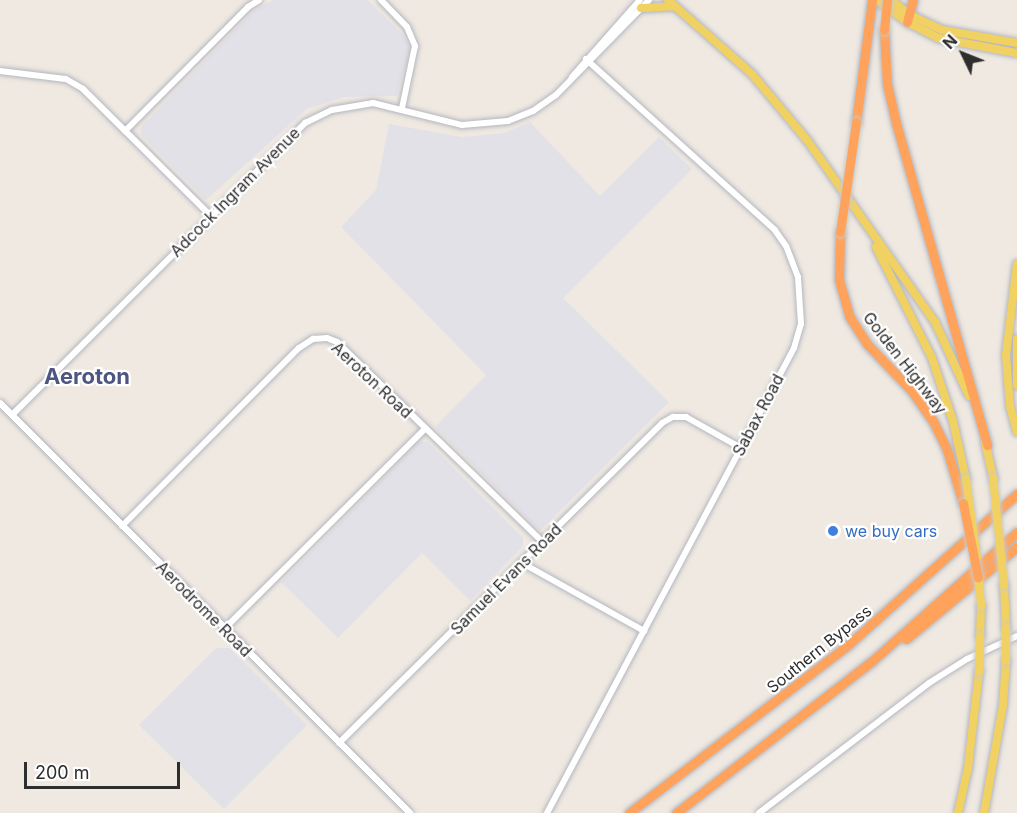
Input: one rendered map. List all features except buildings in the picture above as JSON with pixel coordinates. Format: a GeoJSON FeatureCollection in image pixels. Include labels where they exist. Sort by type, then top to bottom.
{"type":"FeatureCollection","features":[{"type":"Feature","properties":{"kind":"highway"},"geometry":{"type":"LineString","coordinates":[[889,0],[884,30],[887,84],[987,445]]}},
{"type":"Feature","properties":{"kind":"highway"},"geometry":{"type":"LineString","coordinates":[[909,18],[913,0]]}},
{"type":"Feature","properties":{"kind":"highway","name":"Golden Highway"},"geometry":{"type":"LineString","coordinates":[[871,5],[840,232],[838,273],[849,316],[868,345],[911,390],[933,421],[947,450],[963,503],[978,578]]}},
{"type":"Feature","properties":{"kind":"highway"},"geometry":{"type":"LineString","coordinates":[[1009,503],[1017,488]]}},
{"type":"Feature","properties":{"kind":"highway","name":"Southern Bypass"},"geometry":{"type":"LineString","coordinates":[[629,813],[797,687],[911,591],[1017,494]]}},
{"type":"Feature","properties":{"kind":"highway"},"geometry":{"type":"LineString","coordinates":[[676,813],[871,662],[1017,532]]}},
{"type":"Feature","properties":{"kind":"highway"},"geometry":{"type":"LineString","coordinates":[[871,662],[922,628],[1017,547]]}},
{"type":"Feature","properties":{"kind":"main road"},"geometry":{"type":"LineString","coordinates":[[877,0],[966,46],[1017,52]]}},
{"type":"Feature","properties":{"kind":"main road"},"geometry":{"type":"LineString","coordinates":[[889,0],[909,18],[942,30],[1017,44]]}},
{"type":"Feature","properties":{"kind":"main road"},"geometry":{"type":"LineString","coordinates":[[641,4],[672,2],[720,43],[780,105],[951,351],[987,445],[993,478],[1004,585],[1006,661],[1003,705],[984,813]]}},
{"type":"Feature","properties":{"kind":"main road"},"geometry":{"type":"LineString","coordinates":[[855,210],[906,299],[932,358],[951,412],[966,479],[978,578]]}},
{"type":"Feature","properties":{"kind":"main road"},"geometry":{"type":"LineString","coordinates":[[1016,430],[1006,355],[1017,264]]}},
{"type":"Feature","properties":{"kind":"main road"},"geometry":{"type":"LineString","coordinates":[[1017,339],[1017,386]]}},
{"type":"Feature","properties":{"kind":"main road","name":"Golden Highway"},"geometry":{"type":"LineString","coordinates":[[958,813],[968,768],[979,672],[981,606],[978,578]]}},
{"type":"Feature","properties":{"kind":"street"},"geometry":{"type":"LineString","coordinates":[[125,131],[248,7],[259,0]]}},
{"type":"Feature","properties":{"kind":"street"},"geometry":{"type":"LineString","coordinates":[[381,0],[408,27],[415,46],[402,108]]}},
{"type":"Feature","properties":{"kind":"street","name":"Adcock Ingram Avenue"},"geometry":{"type":"LineString","coordinates":[[12,415],[292,133],[314,118],[363,104],[402,108],[452,123],[499,124],[533,111],[572,78],[641,4],[649,0]]}},
{"type":"Feature","properties":{"kind":"street","name":"Sabax Road"},"geometry":{"type":"LineString","coordinates":[[547,813],[794,348],[801,303],[793,262],[772,226],[588,61]]}},
{"type":"Feature","properties":{"kind":"street"},"geometry":{"type":"LineString","coordinates":[[0,71],[66,79],[83,89],[210,215]]}},
{"type":"Feature","properties":{"kind":"street","name":"Aeroton Road"},"geometry":{"type":"LineString","coordinates":[[122,526],[299,348],[313,339],[327,338],[337,342],[543,542]]}},
{"type":"Feature","properties":{"kind":"street","name":"Aerodrome Road"},"geometry":{"type":"LineString","coordinates":[[0,403],[410,813]]}},
{"type":"Feature","properties":{"kind":"street","name":"Samuel Evans Road"},"geometry":{"type":"LineString","coordinates":[[339,743],[673,417],[686,417],[741,448]]}},
{"type":"Feature","properties":{"kind":"street"},"geometry":{"type":"LineString","coordinates":[[224,629],[425,429]]}},
{"type":"Feature","properties":{"kind":"street"},"geometry":{"type":"LineString","coordinates":[[522,563],[644,631]]}},
{"type":"Feature","properties":{"kind":"street"},"geometry":{"type":"LineString","coordinates":[[759,813],[929,683],[967,659],[1017,636]]}},
{"type":"Feature","properties":{"kind":"shaded area"},"geometry":{"type":"Polygon","coordinates":[[[273,0],[368,0],[405,37],[410,50],[397,96],[344,97],[307,109],[206,200],[141,135],[141,127],[253,11],[273,0]]]}},
{"type":"Feature","properties":{"kind":"shaded area"},"geometry":{"type":"Polygon","coordinates":[[[530,122],[600,196],[659,137],[692,169],[563,298],[669,402],[540,531],[435,427],[486,375],[341,227],[376,190],[389,124],[462,137],[504,133],[530,122]]]}},
{"type":"Feature","properties":{"kind":"shaded area"},"geometry":{"type":"Polygon","coordinates":[[[419,442],[428,442],[523,538],[523,546],[470,601],[422,553],[338,638],[281,582],[419,442]]]}},
{"type":"Feature","properties":{"kind":"shaded area"},"geometry":{"type":"Polygon","coordinates":[[[216,648],[230,648],[307,725],[224,809],[139,725],[216,648]]]}},
{"type":"Feature","properties":{"kind":"place","name":"we buy cars"},"geometry":{"type":"Point","coordinates":[833,531]}},
{"type":"Feature","properties":{"kind":"district","name":"Aeroton"},"geometry":{"type":"Point","coordinates":[87,377]}}]}
